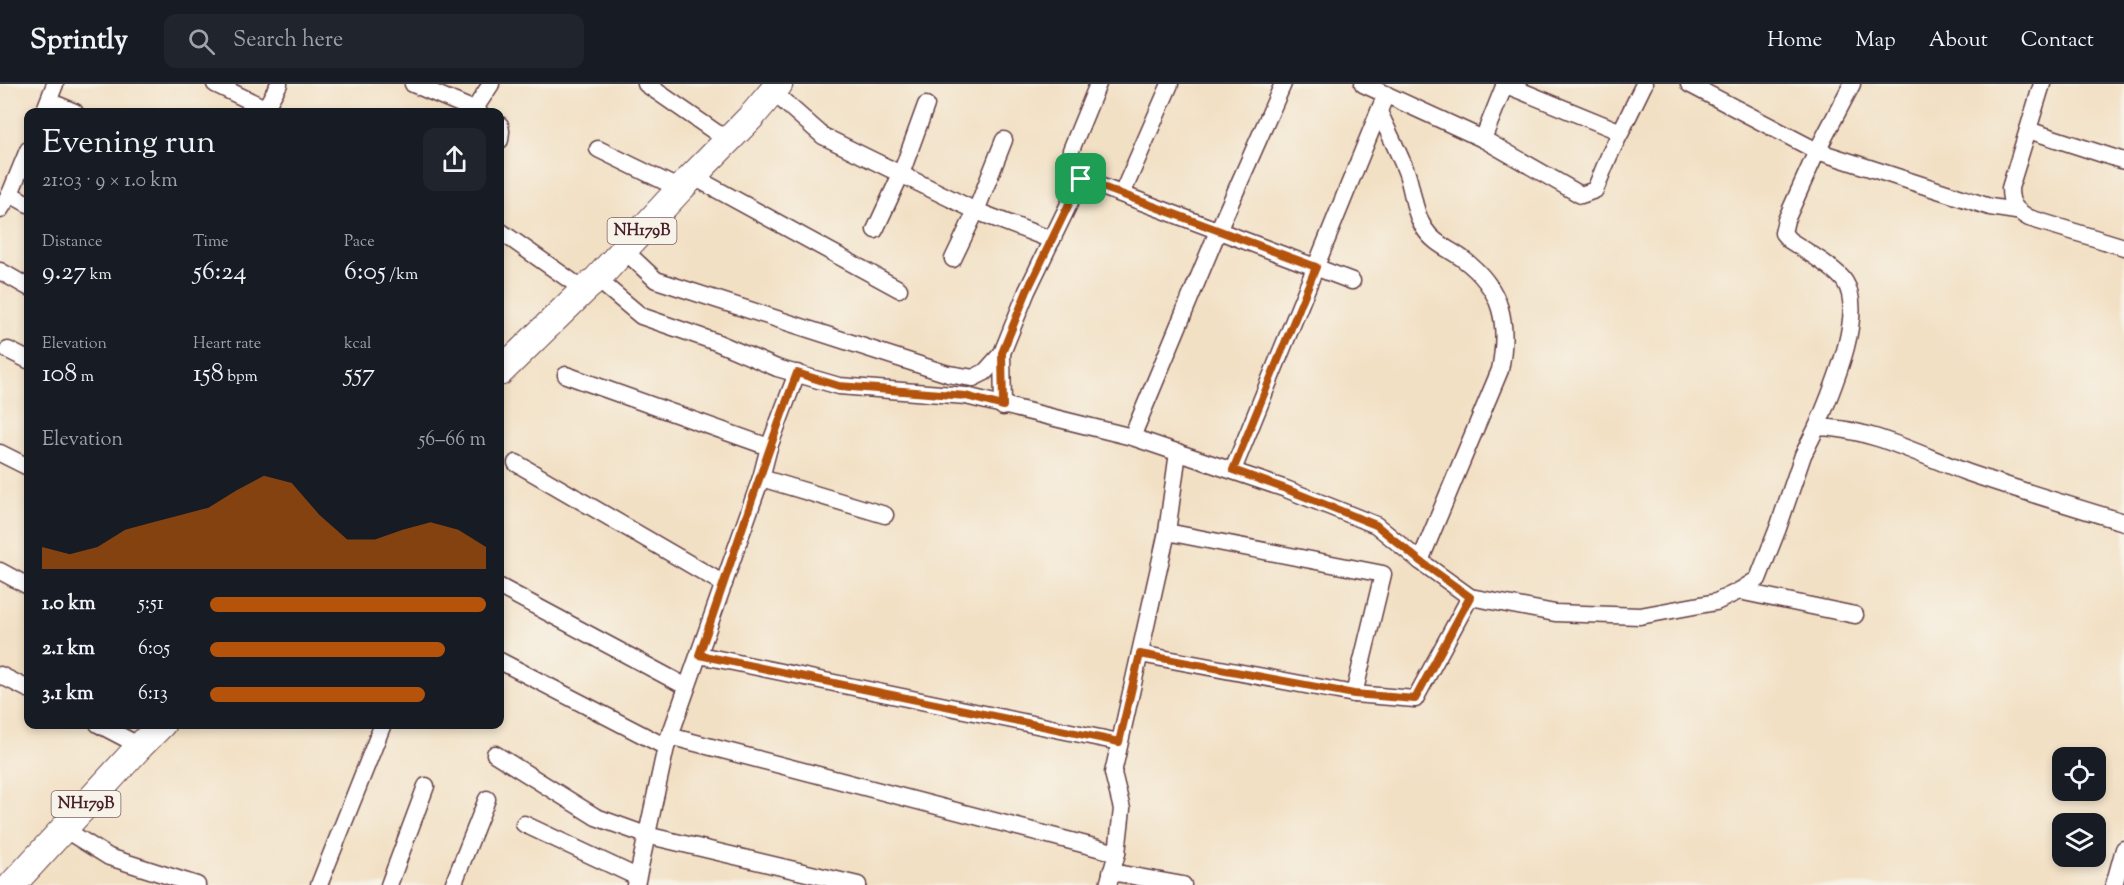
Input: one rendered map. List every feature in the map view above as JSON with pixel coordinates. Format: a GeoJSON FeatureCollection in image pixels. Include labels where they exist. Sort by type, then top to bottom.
{"type":"FeatureCollection","features":[{"type":"Feature","properties":{"kind":"highway","name":"NH179B"},"geometry":{"type":"LineString","coordinates":[[504,366],[624,250],[776,88]]}},
{"type":"Feature","properties":{"kind":"highway","name":"NH179B"},"geometry":{"type":"LineString","coordinates":[[12,885],[157,729]]}},
{"type":"Feature","properties":{"kind":"street"},"geometry":{"type":"LineString","coordinates":[[46,107],[55,84]]}},
{"type":"Feature","properties":{"kind":"street"},"geometry":{"type":"LineString","coordinates":[[215,84],[263,108]]}},
{"type":"Feature","properties":{"kind":"street"},"geometry":{"type":"LineString","coordinates":[[270,108],[279,84]]}},
{"type":"Feature","properties":{"kind":"street"},"geometry":{"type":"LineString","coordinates":[[413,84],[469,108]]}},
{"type":"Feature","properties":{"kind":"street"},"geometry":{"type":"LineString","coordinates":[[478,108],[491,84]]}},
{"type":"Feature","properties":{"kind":"street"},"geometry":{"type":"LineString","coordinates":[[646,84],[727,140]]}},
{"type":"Feature","properties":{"kind":"street"},"geometry":{"type":"LineString","coordinates":[[1071,150],[1098,84]]}},
{"type":"Feature","properties":{"kind":"street"},"geometry":{"type":"LineString","coordinates":[[1122,194],[1170,84]]}},
{"type":"Feature","properties":{"kind":"street"},"geometry":{"type":"LineString","coordinates":[[1132,437],[1218,231],[1283,84]]}},
{"type":"Feature","properties":{"kind":"street"},"geometry":{"type":"LineString","coordinates":[[1363,84],[1483,139],[1581,195],[1596,190],[1644,84]]}},
{"type":"Feature","properties":{"kind":"street"},"geometry":{"type":"LineString","coordinates":[[1483,139],[1505,84],[1621,132]]}},
{"type":"Feature","properties":{"kind":"street"},"geometry":{"type":"LineString","coordinates":[[1689,84],[1817,151],[1990,207],[2016,211],[2029,218],[2124,247]]}},
{"type":"Feature","properties":{"kind":"street"},"geometry":{"type":"LineString","coordinates":[[2016,211],[2010,202],[2010,189],[2042,84]]}},
{"type":"Feature","properties":{"kind":"street"},"geometry":{"type":"LineString","coordinates":[[504,233],[641,316],[716,342],[777,368],[839,386],[966,396],[1132,437],[1286,489],[1376,525],[1420,561],[1470,597],[1555,613],[1640,616],[1716,602],[1758,579],[1803,455],[1828,400],[1852,319],[1851,294],[1844,279],[1783,233],[1786,220],[1846,86]]}},
{"type":"Feature","properties":{"kind":"street"},"geometry":{"type":"LineString","coordinates":[[776,88],[824,136],[976,211],[1052,240]]}},
{"type":"Feature","properties":{"kind":"street"},"geometry":{"type":"LineString","coordinates":[[1233,470],[1386,94]]}},
{"type":"Feature","properties":{"kind":"street"},"geometry":{"type":"LineString","coordinates":[[875,231],[901,174],[926,105]]}},
{"type":"Feature","properties":{"kind":"street"},"geometry":{"type":"LineString","coordinates":[[1379,112],[1407,172],[1423,227],[1431,238],[1477,270],[1488,284],[1501,309],[1504,325],[1504,347],[1500,370],[1420,561]]}},
{"type":"Feature","properties":{"kind":"street"},"geometry":{"type":"LineString","coordinates":[[2028,130],[2124,161]]}},
{"type":"Feature","properties":{"kind":"street"},"geometry":{"type":"LineString","coordinates":[[953,259],[976,211],[1004,140]]}},
{"type":"Feature","properties":{"kind":"street"},"geometry":{"type":"LineString","coordinates":[[598,149],[686,182],[898,289]]}},
{"type":"Feature","properties":{"kind":"street"},"geometry":{"type":"LineString","coordinates":[[0,210],[10,194],[24,160]]}},
{"type":"Feature","properties":{"kind":"street"},"geometry":{"type":"LineString","coordinates":[[624,250],[656,280],[948,374],[973,378],[985,372],[1002,353],[1027,291],[1081,179],[1352,281]]}},
{"type":"Feature","properties":{"kind":"street"},"geometry":{"type":"LineString","coordinates":[[10,194],[24,202]]}},
{"type":"Feature","properties":{"kind":"street"},"geometry":{"type":"LineString","coordinates":[[0,272],[24,285]]}},
{"type":"Feature","properties":{"kind":"street"},"geometry":{"type":"LineString","coordinates":[[8,350],[24,358]]}},
{"type":"Feature","properties":{"kind":"street"},"geometry":{"type":"LineString","coordinates":[[1002,353],[1003,406]]}},
{"type":"Feature","properties":{"kind":"street"},"geometry":{"type":"LineString","coordinates":[[524,824],[637,881],[667,742],[761,478],[769,447],[797,373]]}},
{"type":"Feature","properties":{"kind":"street"},"geometry":{"type":"LineString","coordinates":[[566,375],[769,447]]}},
{"type":"Feature","properties":{"kind":"street"},"geometry":{"type":"LineString","coordinates":[[1817,427],[1859,432],[1999,484],[2124,522]]}},
{"type":"Feature","properties":{"kind":"street"},"geometry":{"type":"LineString","coordinates":[[1178,452],[1167,532],[1113,773],[1122,809],[1117,853],[1109,879],[1183,885]]}},
{"type":"Feature","properties":{"kind":"street"},"geometry":{"type":"LineString","coordinates":[[0,453],[24,465]]}},
{"type":"Feature","properties":{"kind":"street"},"geometry":{"type":"LineString","coordinates":[[516,463],[724,584]]}},
{"type":"Feature","properties":{"kind":"street"},"geometry":{"type":"LineString","coordinates":[[761,478],[885,515]]}},
{"type":"Feature","properties":{"kind":"street"},"geometry":{"type":"LineString","coordinates":[[1167,532],[1383,574],[1354,694]]}},
{"type":"Feature","properties":{"kind":"street"},"geometry":{"type":"LineString","coordinates":[[0,571],[24,584]]}},
{"type":"Feature","properties":{"kind":"street"},"geometry":{"type":"LineString","coordinates":[[504,589],[687,687]]}},
{"type":"Feature","properties":{"kind":"street"},"geometry":{"type":"LineString","coordinates":[[1739,591],[1855,615]]}},
{"type":"Feature","properties":{"kind":"street"},"geometry":{"type":"LineString","coordinates":[[1140,654],[1354,694],[1415,699],[1470,597]]}},
{"type":"Feature","properties":{"kind":"street"},"geometry":{"type":"LineString","coordinates":[[699,655],[1119,742]]}},
{"type":"Feature","properties":{"kind":"street"},"geometry":{"type":"LineString","coordinates":[[504,663],[667,742],[1117,853]]}},
{"type":"Feature","properties":{"kind":"street"},"geometry":{"type":"LineString","coordinates":[[0,675],[24,687]]}},
{"type":"Feature","properties":{"kind":"street"},"geometry":{"type":"LineString","coordinates":[[108,729],[140,746]]}},
{"type":"Feature","properties":{"kind":"street"},"geometry":{"type":"LineString","coordinates":[[319,885],[381,729]]}},
{"type":"Feature","properties":{"kind":"street"},"geometry":{"type":"LineString","coordinates":[[495,754],[596,817],[613,825],[646,835],[858,885]]}},
{"type":"Feature","properties":{"kind":"street"},"geometry":{"type":"LineString","coordinates":[[389,885],[426,786]]}},
{"type":"Feature","properties":{"kind":"street"},"geometry":{"type":"LineString","coordinates":[[453,885],[487,799]]}},
{"type":"Feature","properties":{"kind":"street"},"geometry":{"type":"LineString","coordinates":[[64,829],[108,856],[197,885]]}},
{"type":"Feature","properties":{"kind":"street"},"geometry":{"type":"LineString","coordinates":[[2114,885],[2124,849]]}},
{"type":"Feature","properties":{"kind":"route"},"geometry":{"type":"LineString","coordinates":[[1081,179],[1316,267],[1233,470],[1376,525],[1420,561],[1470,597],[1415,699],[1354,694],[1140,654],[1119,742],[699,655],[761,478],[769,447],[797,373],[839,386],[966,396],[1003,406],[1002,353],[1027,291],[1081,179]]}}]}
